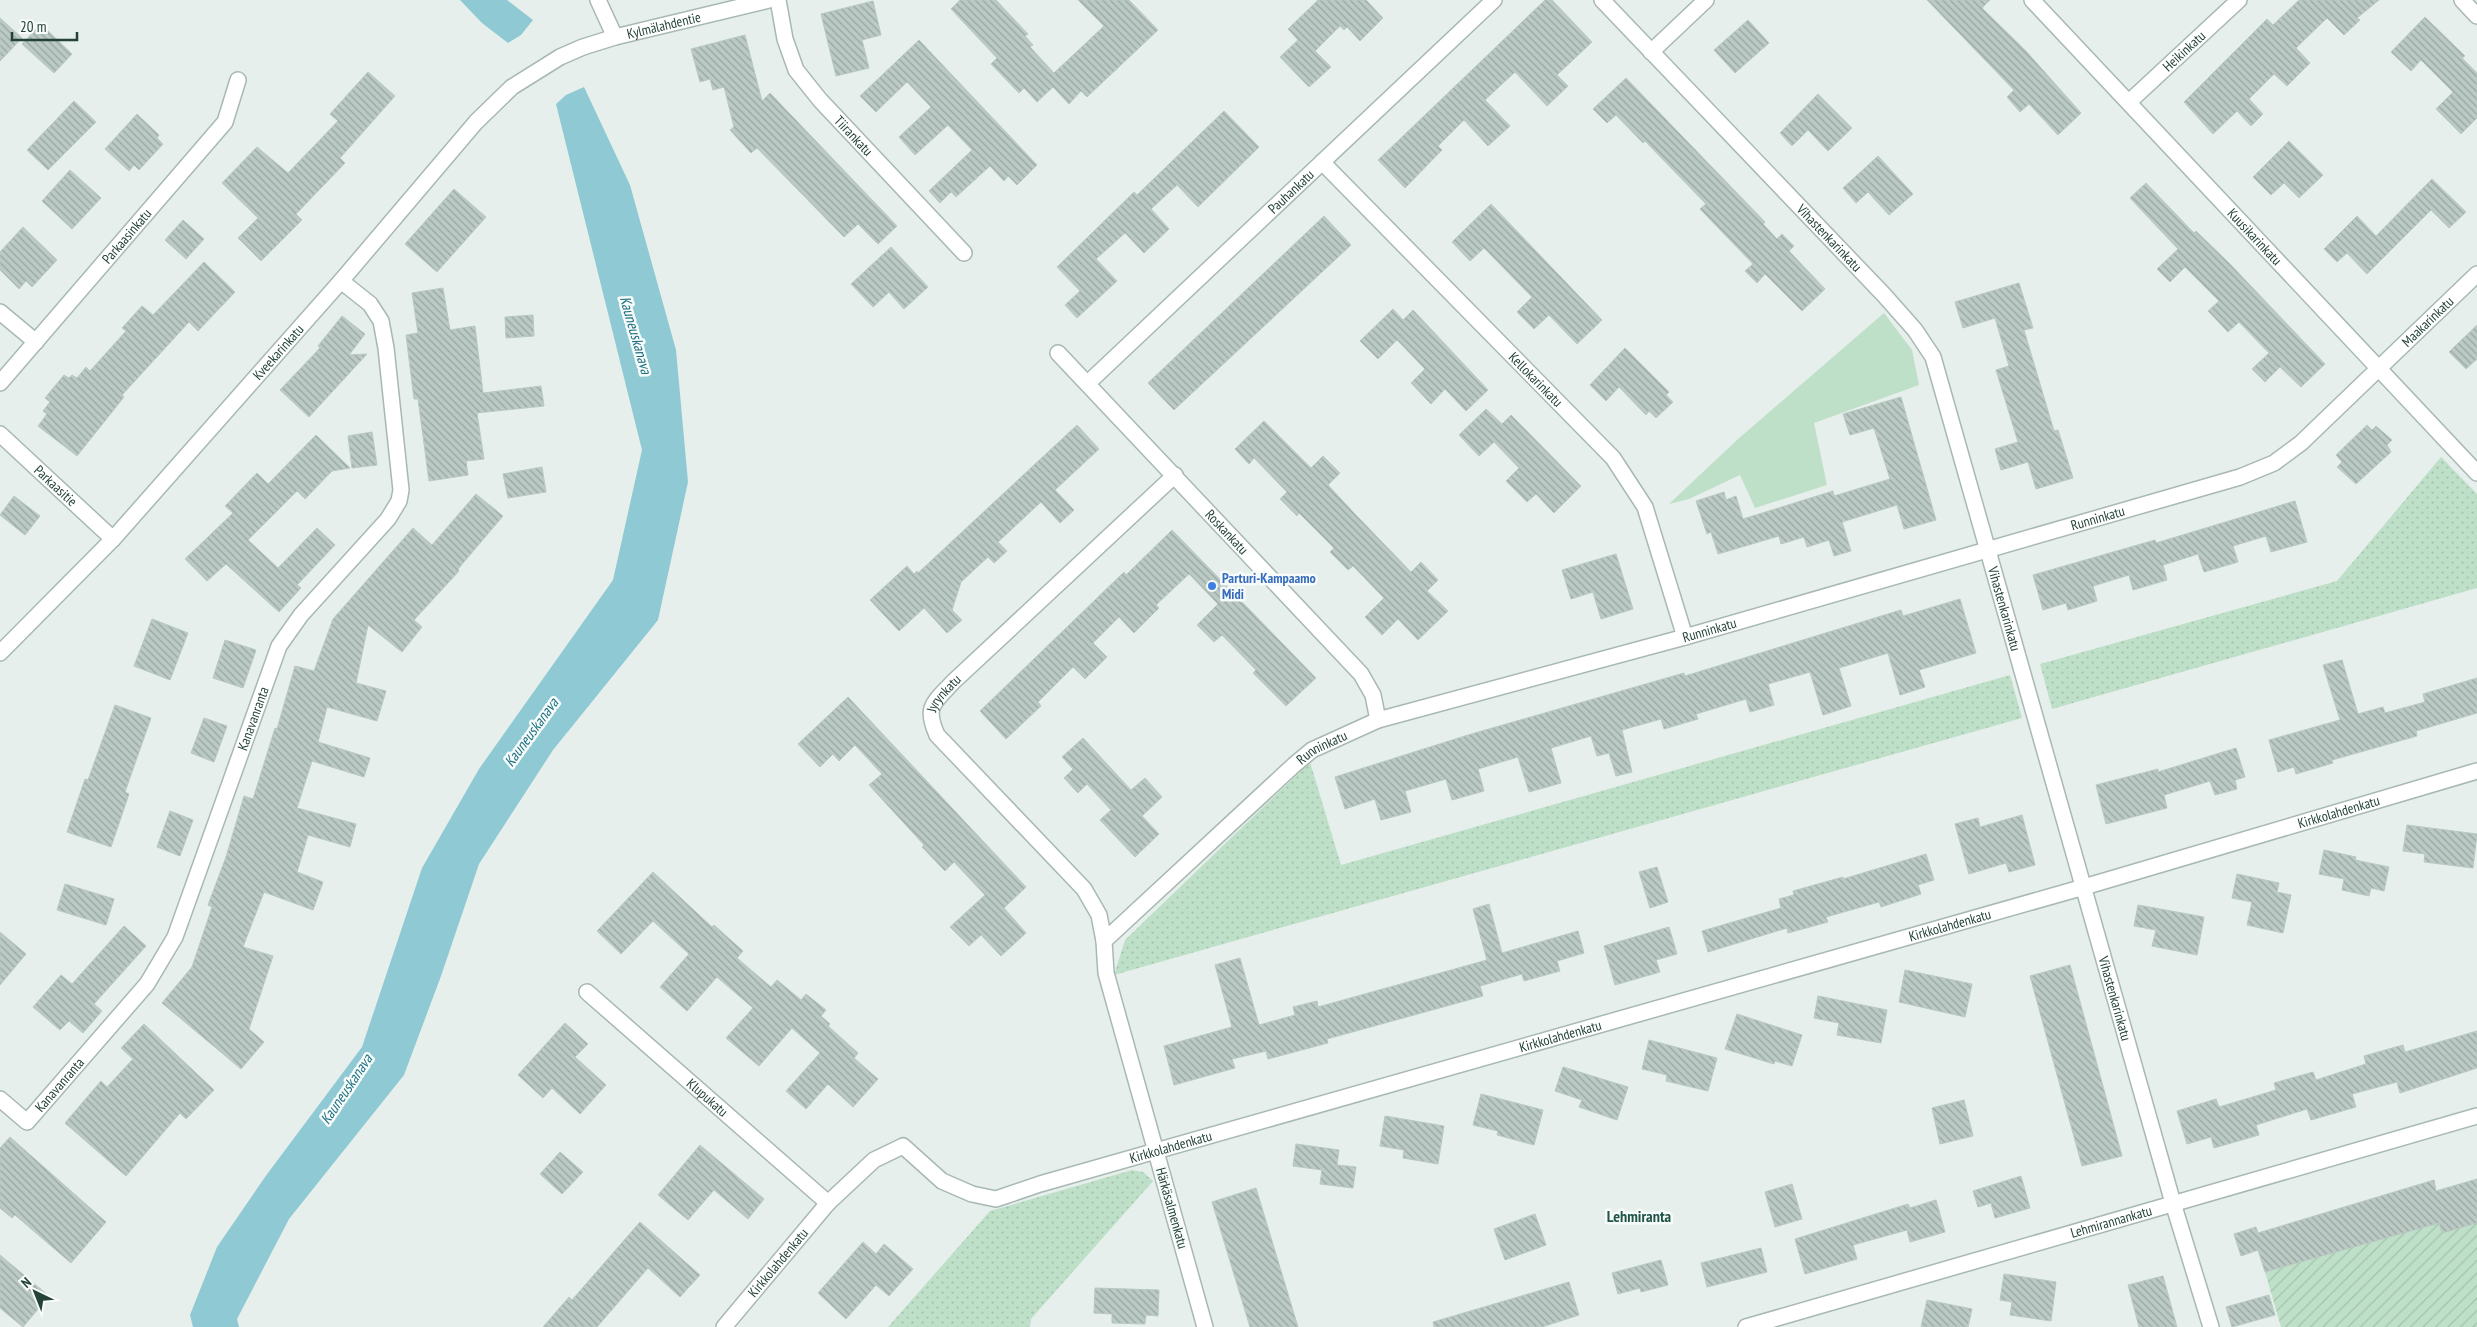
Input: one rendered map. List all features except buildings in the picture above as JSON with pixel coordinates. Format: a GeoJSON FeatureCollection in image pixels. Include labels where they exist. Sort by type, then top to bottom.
{"type":"FeatureCollection","features":[{"type":"Feature","properties":{"kind":"street"},"geometry":{"type":"LineString","coordinates":[[598,0],[615,37]]}},
{"type":"Feature","properties":{"kind":"street","name":"Kylmälahdentie"},"geometry":{"type":"LineString","coordinates":[[560,57],[615,37],[769,0]]}},
{"type":"Feature","properties":{"kind":"street","name":"Tiirankatu"},"geometry":{"type":"LineString","coordinates":[[778,0],[785,39],[796,70],[820,100],[964,253]]}},
{"type":"Feature","properties":{"kind":"street","name":"Pauhankatu"},"geometry":{"type":"LineString","coordinates":[[1088,383],[1494,0]]}},
{"type":"Feature","properties":{"kind":"street","name":"Vihastenkarinkatu"},"geometry":{"type":"LineString","coordinates":[[1602,0],[1884,295],[1915,330],[1933,356],[1989,548],[2173,1204],[2211,1327]]}},
{"type":"Feature","properties":{"kind":"street"},"geometry":{"type":"LineString","coordinates":[[1651,52],[1706,0]]}},
{"type":"Feature","properties":{"kind":"street","name":"Kuusikarinkatu"},"geometry":{"type":"LineString","coordinates":[[2032,0],[2477,473]]}},
{"type":"Feature","properties":{"kind":"street","name":"Heikinkatu"},"geometry":{"type":"LineString","coordinates":[[2129,102],[2239,0]]}},
{"type":"Feature","properties":{"kind":"street"},"geometry":{"type":"LineString","coordinates":[[2462,0],[2477,16]]}},
{"type":"Feature","properties":{"kind":"street","name":"Kveekarinkatu"},"geometry":{"type":"LineString","coordinates":[[0,653],[112,539],[341,281],[491,108],[512,87],[560,57]]}},
{"type":"Feature","properties":{"kind":"street","name":"Parkaasinkatu"},"geometry":{"type":"LineString","coordinates":[[0,384],[225,122],[238,80]]}},
{"type":"Feature","properties":{"kind":"street","name":"Kellokarinkatu"},"geometry":{"type":"LineString","coordinates":[[1322,162],[1613,458],[1645,507],[1685,637]]}},
{"type":"Feature","properties":{"kind":"street","name":"Maakarinkatu"},"geometry":{"type":"LineString","coordinates":[[2379,369],[2477,274]]}},
{"type":"Feature","properties":{"kind":"street","name":"Kanavanranta"},"geometry":{"type":"LineString","coordinates":[[0,1099],[27,1122],[157,970],[175,937],[279,646],[301,615],[388,519],[399,501],[401,490],[386,348],[381,321],[370,304],[341,281]]}},
{"type":"Feature","properties":{"kind":"street"},"geometry":{"type":"LineString","coordinates":[[0,312],[36,342]]}},
{"type":"Feature","properties":{"kind":"street","name":"Roskankatu"},"geometry":{"type":"LineString","coordinates":[[1058,354],[1088,383],[1362,674],[1373,695],[1378,720]]}},
{"type":"Feature","properties":{"kind":"street","name":"Runninkatu"},"geometry":{"type":"LineString","coordinates":[[1104,941],[1312,750],[1378,720],[1685,637],[2240,476],[2274,463],[2301,443],[2379,369]]}},
{"type":"Feature","properties":{"kind":"street","name":"Parkaasitie"},"geometry":{"type":"LineString","coordinates":[[0,434],[112,539]]}},
{"type":"Feature","properties":{"kind":"street","name":"Jyrynkatu"},"geometry":{"type":"LineString","coordinates":[[1104,941],[1099,915],[1084,889],[937,735],[930,719],[933,704],[953,682],[1175,476]]}},
{"type":"Feature","properties":{"kind":"street","name":"Kirkkolahdenkatu"},"geometry":{"type":"LineString","coordinates":[[724,1327],[828,1203],[874,1160],[903,1146],[942,1181],[972,1194],[996,1199],[1040,1184],[2084,887],[2477,772]]}},
{"type":"Feature","properties":{"kind":"street","name":"Härkäsalmenkatu"},"geometry":{"type":"LineString","coordinates":[[1104,941],[1106,973],[1205,1327]]}},
{"type":"Feature","properties":{"kind":"street","name":"Klupukatu"},"geometry":{"type":"LineString","coordinates":[[587,992],[828,1203]]}},
{"type":"Feature","properties":{"kind":"street","name":"Lehmirannankatu"},"geometry":{"type":"LineString","coordinates":[[1746,1327],[2477,1116]]}},
{"type":"Feature","properties":{"kind":"green space"},"geometry":{"type":"Polygon","coordinates":[[[1884,313],[1912,350],[1919,385],[1814,423],[1827,485],[1755,508],[1740,475],[1689,499],[1669,504],[1738,439],[1884,313]]]}},
{"type":"Feature","properties":{"kind":"green space"},"geometry":{"type":"Polygon","coordinates":[[[2441,457],[2477,494],[2477,588],[2052,709],[2040,664],[2337,581],[2441,457]]]}},
{"type":"Feature","properties":{"kind":"green space"},"geometry":{"type":"Polygon","coordinates":[[[2010,675],[2022,718],[1114,975],[1125,940],[1310,762],[1341,865],[2010,675]]]}},
{"type":"Feature","properties":{"kind":"green space"},"geometry":{"type":"Polygon","coordinates":[[[1132,1170],[1143,1172],[1153,1181],[1031,1319],[1030,1327],[888,1327],[990,1211],[1132,1170]]]}},
{"type":"Feature","properties":{"kind":"green space"},"geometry":{"type":"Polygon","coordinates":[[[2439,1223],[2477,1223],[2477,1327],[2281,1327],[2265,1272],[2439,1223]]]}},
{"type":"Feature","properties":{"kind":"water"},"geometry":{"type":"Polygon","coordinates":[[[460,0],[507,0],[533,20],[521,35],[508,43],[482,23],[460,0]]]}},
{"type":"Feature","properties":{"kind":"water","name":"Kauneuskanava"},"geometry":{"type":"Polygon","coordinates":[[[584,87],[630,185],[676,350],[688,482],[658,620],[553,750],[479,864],[441,976],[404,1075],[289,1219],[237,1319],[239,1327],[193,1327],[190,1315],[217,1247],[265,1177],[362,1047],[422,868],[479,769],[613,580],[642,450],[556,104],[566,95],[584,87]]]}},
{"type":"Feature","properties":{"kind":"place","name":"Parturi-Kampaamo Midi"},"geometry":{"type":"Point","coordinates":[1212,586]}},
{"type":"Feature","properties":{"kind":"district","name":"Lehmiranta"},"geometry":{"type":"Point","coordinates":[1639,1216]}}]}
